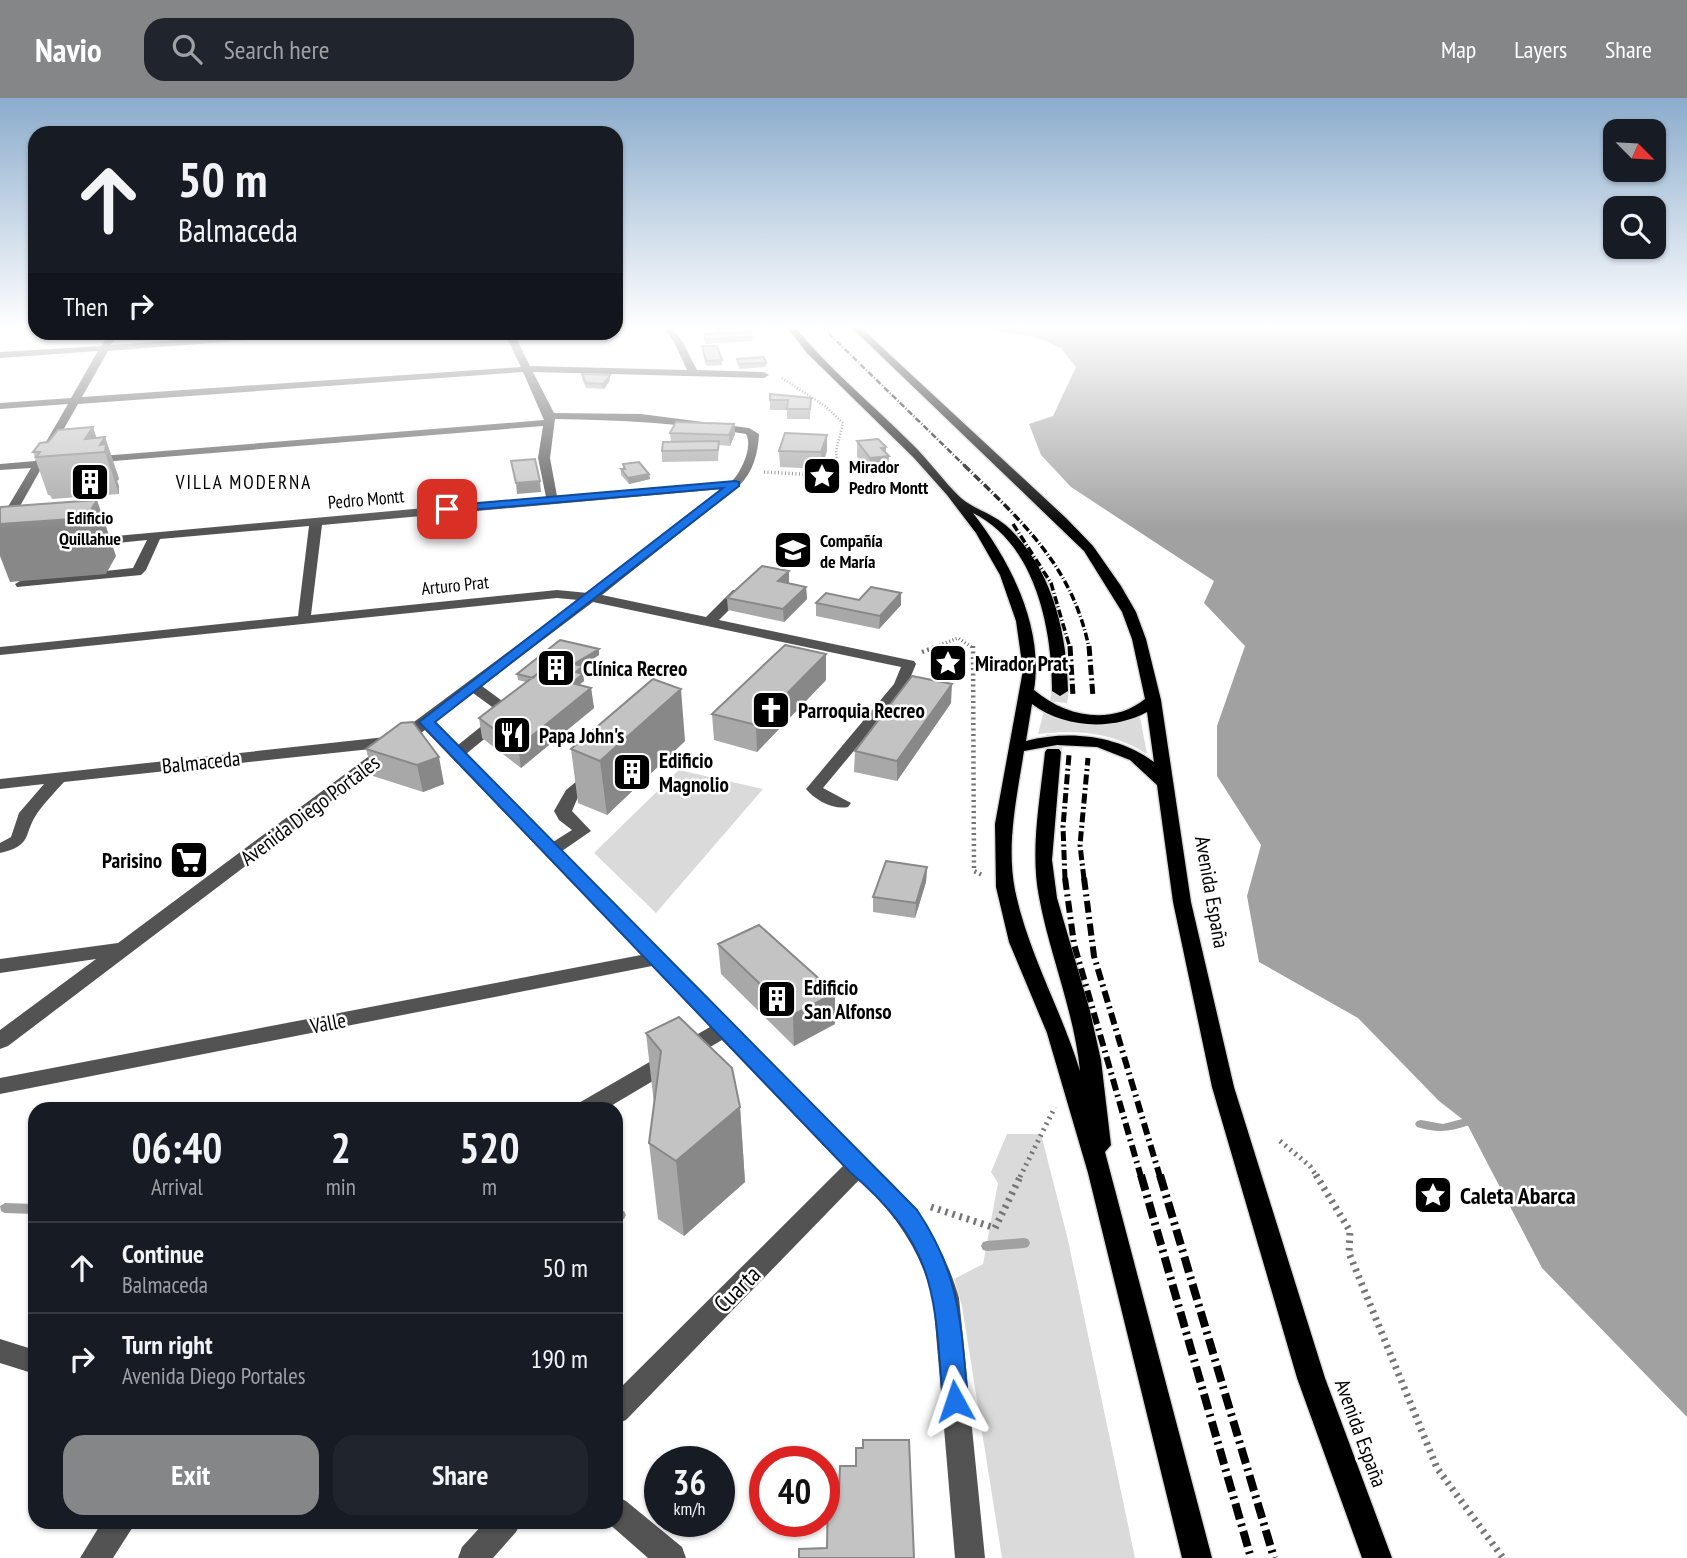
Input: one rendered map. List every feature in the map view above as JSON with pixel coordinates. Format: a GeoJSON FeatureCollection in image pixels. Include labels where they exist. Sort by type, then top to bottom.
{"type":"FeatureCollection","features":[{"type":"Feature","properties":{"kind":"main road"},"geometry":{"type":"LineString","coordinates":[[853,394],[959,502],[995,551],[1009,578],[1029,648],[1028,693],[1004,824],[1005,887],[1019,942],[1058,1034],[1100,1173],[1197,1558]]}},
{"type":"Feature","properties":{"kind":"main road","name":"Avenida España"},"geometry":{"type":"LineString","coordinates":[[928,394],[1027,486],[1088,549],[1129,612],[1153,700],[1182,902],[1223,1087],[1311,1378],[1377,1558]]}},
{"type":"Feature","properties":{"kind":"main road"},"geometry":{"type":"LineString","coordinates":[[959,502],[981,509],[1008,535],[1029,563],[1058,630],[1060,691]]}},
{"type":"Feature","properties":{"kind":"main road"},"geometry":{"type":"LineString","coordinates":[[1028,693],[1054,711],[1096,719],[1138,712],[1153,700]]}},
{"type":"Feature","properties":{"kind":"main road"},"geometry":{"type":"LineString","coordinates":[[1017,748],[1060,740],[1108,746],[1149,765],[1165,784]]}},
{"type":"Feature","properties":{"kind":"main road"},"geometry":{"type":"LineString","coordinates":[[1053,752],[1043,860],[1048,898],[1080,1011],[1090,1060],[1100,1173]]}},
{"type":"Feature","properties":{"kind":"street"},"geometry":{"type":"LineString","coordinates":[[0,531],[79,394]]}},
{"type":"Feature","properties":{"kind":"street"},"geometry":{"type":"LineString","coordinates":[[0,406],[161,394]]}},
{"type":"Feature","properties":{"kind":"street"},"geometry":{"type":"LineString","coordinates":[[537,394],[548,420],[544,458],[552,499]]}},
{"type":"Feature","properties":{"kind":"street","name":"Avenida Diego Portales"},"geometry":{"type":"LineString","coordinates":[[0,1041],[129,947],[591,597],[735,484],[745,471],[754,441],[754,434],[749,431],[696,422],[641,417],[548,420]]}},
{"type":"Feature","properties":{"kind":"street"},"geometry":{"type":"LineString","coordinates":[[0,467],[548,420]]}},
{"type":"Feature","properties":{"kind":"street","name":"Pedro Montt"},"geometry":{"type":"LineString","coordinates":[[78,543],[735,484]]}},
{"type":"Feature","properties":{"kind":"street"},"geometry":{"type":"LineString","coordinates":[[304,620],[316,521]]}},
{"type":"Feature","properties":{"kind":"street"},"geometry":{"type":"LineString","coordinates":[[22,584],[136,572],[140,570],[155,536]]}},
{"type":"Feature","properties":{"kind":"street"},"geometry":{"type":"LineString","coordinates":[[709,622],[738,593]]}},
{"type":"Feature","properties":{"kind":"street","name":"Arturo Prat"},"geometry":{"type":"LineString","coordinates":[[0,651],[556,594],[591,597],[909,664]]}},
{"type":"Feature","properties":{"kind":"street"},"geometry":{"type":"LineString","coordinates":[[842,803],[822,796],[814,789],[901,685],[909,664]]}},
{"type":"Feature","properties":{"kind":"street"},"geometry":{"type":"LineString","coordinates":[[455,755],[509,712],[473,686]]}},
{"type":"Feature","properties":{"kind":"street"},"geometry":{"type":"LineString","coordinates":[[426,722],[455,755],[858,1166],[890,1194],[926,1242],[946,1298],[970,1558]]}},
{"type":"Feature","properties":{"kind":"street","name":"Balmaceda"},"geometry":{"type":"LineString","coordinates":[[0,784],[402,740]]}},
{"type":"Feature","properties":{"kind":"street"},"geometry":{"type":"LineString","coordinates":[[550,851],[582,831],[566,816],[564,802],[602,768]]}},
{"type":"Feature","properties":{"kind":"street"},"geometry":{"type":"LineString","coordinates":[[0,848],[13,845],[19,838],[28,813],[59,777]]}},
{"type":"Feature","properties":{"kind":"street"},"geometry":{"type":"LineString","coordinates":[[0,967],[129,947]]}},
{"type":"Feature","properties":{"kind":"street","name":"Valle"},"geometry":{"type":"LineString","coordinates":[[0,1086],[656,959]]}},
{"type":"Feature","properties":{"kind":"street"},"geometry":{"type":"LineString","coordinates":[[599,1102],[724,1029]]}},
{"type":"Feature","properties":{"kind":"street","name":"Cuarta"},"geometry":{"type":"LineString","coordinates":[[623,1404],[858,1166]]}},
{"type":"Feature","properties":{"kind":"street"},"geometry":{"type":"LineString","coordinates":[[0,1351],[28,1360]]}},
{"type":"Feature","properties":{"kind":"street"},"geometry":{"type":"LineString","coordinates":[[623,1517],[671,1558]]}},
{"type":"Feature","properties":{"kind":"street"},"geometry":{"type":"LineString","coordinates":[[95,1558],[116,1529]]}},
{"type":"Feature","properties":{"kind":"street"},"geometry":{"type":"LineString","coordinates":[[473,1558],[500,1529]]}},
{"type":"Feature","properties":{"kind":"path"},"geometry":{"type":"LineString","coordinates":[[745,471],[834,476],[837,467],[836,451],[843,423],[806,394]]}},
{"type":"Feature","properties":{"kind":"path"},"geometry":{"type":"LineString","coordinates":[[909,664],[923,652],[958,638],[973,646],[974,871],[1005,887]]}},
{"type":"Feature","properties":{"kind":"path"},"geometry":{"type":"LineString","coordinates":[[890,1194],[995,1228],[1071,1075]]}},
{"type":"Feature","properties":{"kind":"path"},"geometry":{"type":"LineString","coordinates":[[1280,1141],[1310,1166],[1350,1231],[1349,1253],[1437,1468],[1503,1558]]}},
{"type":"Feature","properties":{"kind":"shaded area"},"geometry":{"type":"Polygon","coordinates":[[[1063,394],[1687,394],[1687,1417],[1542,1268],[1466,1122],[1439,1101],[1358,1018],[1259,962],[1247,896],[1261,845],[1217,776],[1217,726],[1245,646],[1204,603],[1214,581],[1071,487],[1041,455],[1029,424],[1053,416],[1063,394]]]}},
{"type":"Feature","properties":{"kind":"shaded area"},"geometry":{"type":"Polygon","coordinates":[[[1044,711],[1083,724],[1140,717],[1147,754],[1121,741],[1095,734],[1038,734],[1044,711]]]}},
{"type":"Feature","properties":{"kind":"shaded area"},"geometry":{"type":"Polygon","coordinates":[[[679,770],[763,789],[656,913],[594,853],[679,770]]]}},
{"type":"Feature","properties":{"kind":"shaded area"},"geometry":{"type":"Polygon","coordinates":[[[1007,1134],[1041,1134],[1068,1240],[1135,1558],[1002,1558],[962,1306],[954,1279],[983,1264],[998,1183],[991,1172],[1007,1134]]]}},
{"type":"Feature","properties":{"kind":"building"},"geometry":{"type":"Polygon","coordinates":[[[770,394],[811,398],[810,409],[787,409],[788,400],[770,400],[770,394]]]}},
{"type":"Feature","properties":{"kind":"building"},"geometry":{"type":"Polygon","coordinates":[[[676,422],[734,424],[729,435],[670,433],[676,422]]]}},
{"type":"Feature","properties":{"kind":"building"},"geometry":{"type":"Polygon","coordinates":[[[93,427],[85,439],[105,437],[100,445],[106,444],[105,452],[36,457],[40,452],[33,452],[40,443],[48,442],[58,430],[93,427]]]}},
{"type":"Feature","properties":{"kind":"building"},"geometry":{"type":"Polygon","coordinates":[[[785,433],[827,435],[821,452],[779,451],[785,433]]]}},
{"type":"Feature","properties":{"kind":"building"},"geometry":{"type":"Polygon","coordinates":[[[878,439],[886,447],[881,448],[889,456],[870,458],[857,441],[878,439]]]}},
{"type":"Feature","properties":{"kind":"building"},"geometry":{"type":"Polygon","coordinates":[[[719,441],[718,450],[662,451],[663,442],[719,441]]]}},
{"type":"Feature","properties":{"kind":"building"},"geometry":{"type":"Polygon","coordinates":[[[535,459],[540,481],[516,483],[511,461],[535,459]]]}},
{"type":"Feature","properties":{"kind":"building"},"geometry":{"type":"Polygon","coordinates":[[[639,462],[649,474],[628,478],[621,469],[625,469],[623,464],[639,462]]]}},
{"type":"Feature","properties":{"kind":"building"},"geometry":{"type":"Polygon","coordinates":[[[97,500],[86,518],[0,524],[1,507],[97,500]]]}},
{"type":"Feature","properties":{"kind":"building"},"geometry":{"type":"Polygon","coordinates":[[[762,566],[789,571],[778,581],[806,587],[783,609],[727,598],[762,566]]]}},
{"type":"Feature","properties":{"kind":"building"},"geometry":{"type":"Polygon","coordinates":[[[871,587],[901,593],[880,616],[816,603],[826,593],[859,600],[871,587]]]}},
{"type":"Feature","properties":{"kind":"building","name":"Clínica Recreo"},"geometry":{"type":"Polygon","coordinates":[[[560,640],[599,649],[574,664],[583,666],[576,672],[583,674],[572,683],[537,674],[533,678],[517,674],[560,640]]]}},
{"type":"Feature","properties":{"kind":"building"},"geometry":{"type":"Polygon","coordinates":[[[785,645],[826,654],[756,725],[712,714],[785,645]]]}},
{"type":"Feature","properties":{"kind":"building"},"geometry":{"type":"Polygon","coordinates":[[[537,674],[591,688],[518,747],[479,718],[537,674]]]}},
{"type":"Feature","properties":{"kind":"building"},"geometry":{"type":"Polygon","coordinates":[[[912,676],[952,684],[897,761],[855,751],[912,676]]]}},
{"type":"Feature","properties":{"kind":"building"},"geometry":{"type":"Polygon","coordinates":[[[653,679],[681,689],[600,761],[571,749],[653,679]]]}},
{"type":"Feature","properties":{"kind":"building"},"geometry":{"type":"Polygon","coordinates":[[[413,722],[439,757],[417,765],[366,749],[401,723],[413,722]]]}},
{"type":"Feature","properties":{"kind":"building"},"geometry":{"type":"Polygon","coordinates":[[[886,861],[927,867],[916,903],[873,897],[886,861]]]}},
{"type":"Feature","properties":{"kind":"building"},"geometry":{"type":"Polygon","coordinates":[[[759,925],[835,993],[793,1015],[718,944],[759,925]]]}},
{"type":"Feature","properties":{"kind":"building"},"geometry":{"type":"Polygon","coordinates":[[[679,1017],[732,1068],[740,1107],[676,1161],[649,1143],[661,1051],[646,1033],[679,1017]]]}},
{"type":"Feature","properties":{"kind":"building"},"geometry":{"type":"Polygon","coordinates":[[[863,1440],[909,1440],[914,1558],[799,1558],[799,1549],[827,1548],[827,1537],[840,1537],[840,1466],[856,1466],[856,1448],[863,1448],[863,1440]]]}},
{"type":"Feature","properties":{"kind":"waterway"},"geometry":{"type":"LineString","coordinates":[[1421,1124],[1443,1128],[1466,1122]]}},
{"type":"Feature","properties":{"kind":"waterway"},"geometry":{"type":"LineString","coordinates":[[5,1208],[28,1209]]}},
{"type":"Feature","properties":{"kind":"waterway"},"geometry":{"type":"LineString","coordinates":[[987,1246],[1024,1243]]}},
{"type":"Feature","properties":{"kind":"tunnel"},"geometry":{"type":"LineString","coordinates":[[1053,752],[1060,691]]}},
{"type":"Feature","properties":{"kind":"railway"},"geometry":{"type":"LineString","coordinates":[[891,394],[966,467]]}},
{"type":"Feature","properties":{"kind":"railway"},"geometry":{"type":"LineString","coordinates":[[964,465],[1006,506],[1042,547],[1070,592],[1089,648]]}},
{"type":"Feature","properties":{"kind":"railway"},"geometry":{"type":"LineString","coordinates":[[1013,524],[1051,583],[1070,648]]}},
{"type":"Feature","properties":{"kind":"railway"},"geometry":{"type":"LineString","coordinates":[[1070,646],[1073,696]]}},
{"type":"Feature","properties":{"kind":"railway"},"geometry":{"type":"LineString","coordinates":[[1089,646],[1093,697]]}},
{"type":"Feature","properties":{"kind":"railway"},"geometry":{"type":"LineString","coordinates":[[1065,879],[1063,827],[1069,755]]}},
{"type":"Feature","properties":{"kind":"railway"},"geometry":{"type":"LineString","coordinates":[[1084,879],[1080,845],[1088,758]]}},
{"type":"Feature","properties":{"kind":"railway"},"geometry":{"type":"LineString","coordinates":[[1065,878],[1074,944],[1141,1177]]}},
{"type":"Feature","properties":{"kind":"railway"},"geometry":{"type":"LineString","coordinates":[[1084,878],[1094,956],[1160,1177]]}},
{"type":"Feature","properties":{"kind":"railway"},"geometry":{"type":"LineString","coordinates":[[1141,1175],[1251,1558]]}},
{"type":"Feature","properties":{"kind":"railway"},"geometry":{"type":"LineString","coordinates":[[1160,1175],[1274,1558]]}},
{"type":"Feature","properties":{"kind":"place","name":"Mirador Pedro Montt"},"geometry":{"type":"Point","coordinates":[822,476]}},
{"type":"Feature","properties":{"kind":"place","name":"Edificio Quillahue"},"geometry":{"type":"Point","coordinates":[90,482]}},
{"type":"Feature","properties":{"kind":"place","name":"Compañía de María"},"geometry":{"type":"Point","coordinates":[793,550]}},
{"type":"Feature","properties":{"kind":"place","name":"Mirador Prat"},"geometry":{"type":"Point","coordinates":[948,663]}},
{"type":"Feature","properties":{"kind":"place","name":"Clínica Recreo"},"geometry":{"type":"Point","coordinates":[556,668]}},
{"type":"Feature","properties":{"kind":"place","name":"Parroquia Recreo"},"geometry":{"type":"Point","coordinates":[771,710]}},
{"type":"Feature","properties":{"kind":"place","name":"Papa John's"},"geometry":{"type":"Point","coordinates":[512,735]}},
{"type":"Feature","properties":{"kind":"place","name":"Edificio Magnolio"},"geometry":{"type":"Point","coordinates":[632,772]}},
{"type":"Feature","properties":{"kind":"place","name":"Parisino"},"geometry":{"type":"Point","coordinates":[189,860]}},
{"type":"Feature","properties":{"kind":"place","name":"Edificio San Alfonso"},"geometry":{"type":"Point","coordinates":[777,999]}},
{"type":"Feature","properties":{"kind":"place","name":"Caleta Abarca"},"geometry":{"type":"Point","coordinates":[1433,1195]}},
{"type":"Feature","properties":{"kind":"district","name":"VILLA MODERNA"},"geometry":{"type":"Point","coordinates":[244,482]}},
{"type":"Feature","properties":{"kind":"route"},"geometry":{"type":"LineString","coordinates":[[447,509],[735,484],[426,722],[858,1166],[890,1194],[909,1217],[926,1242],[938,1269],[946,1298],[955,1401]]}}]}
